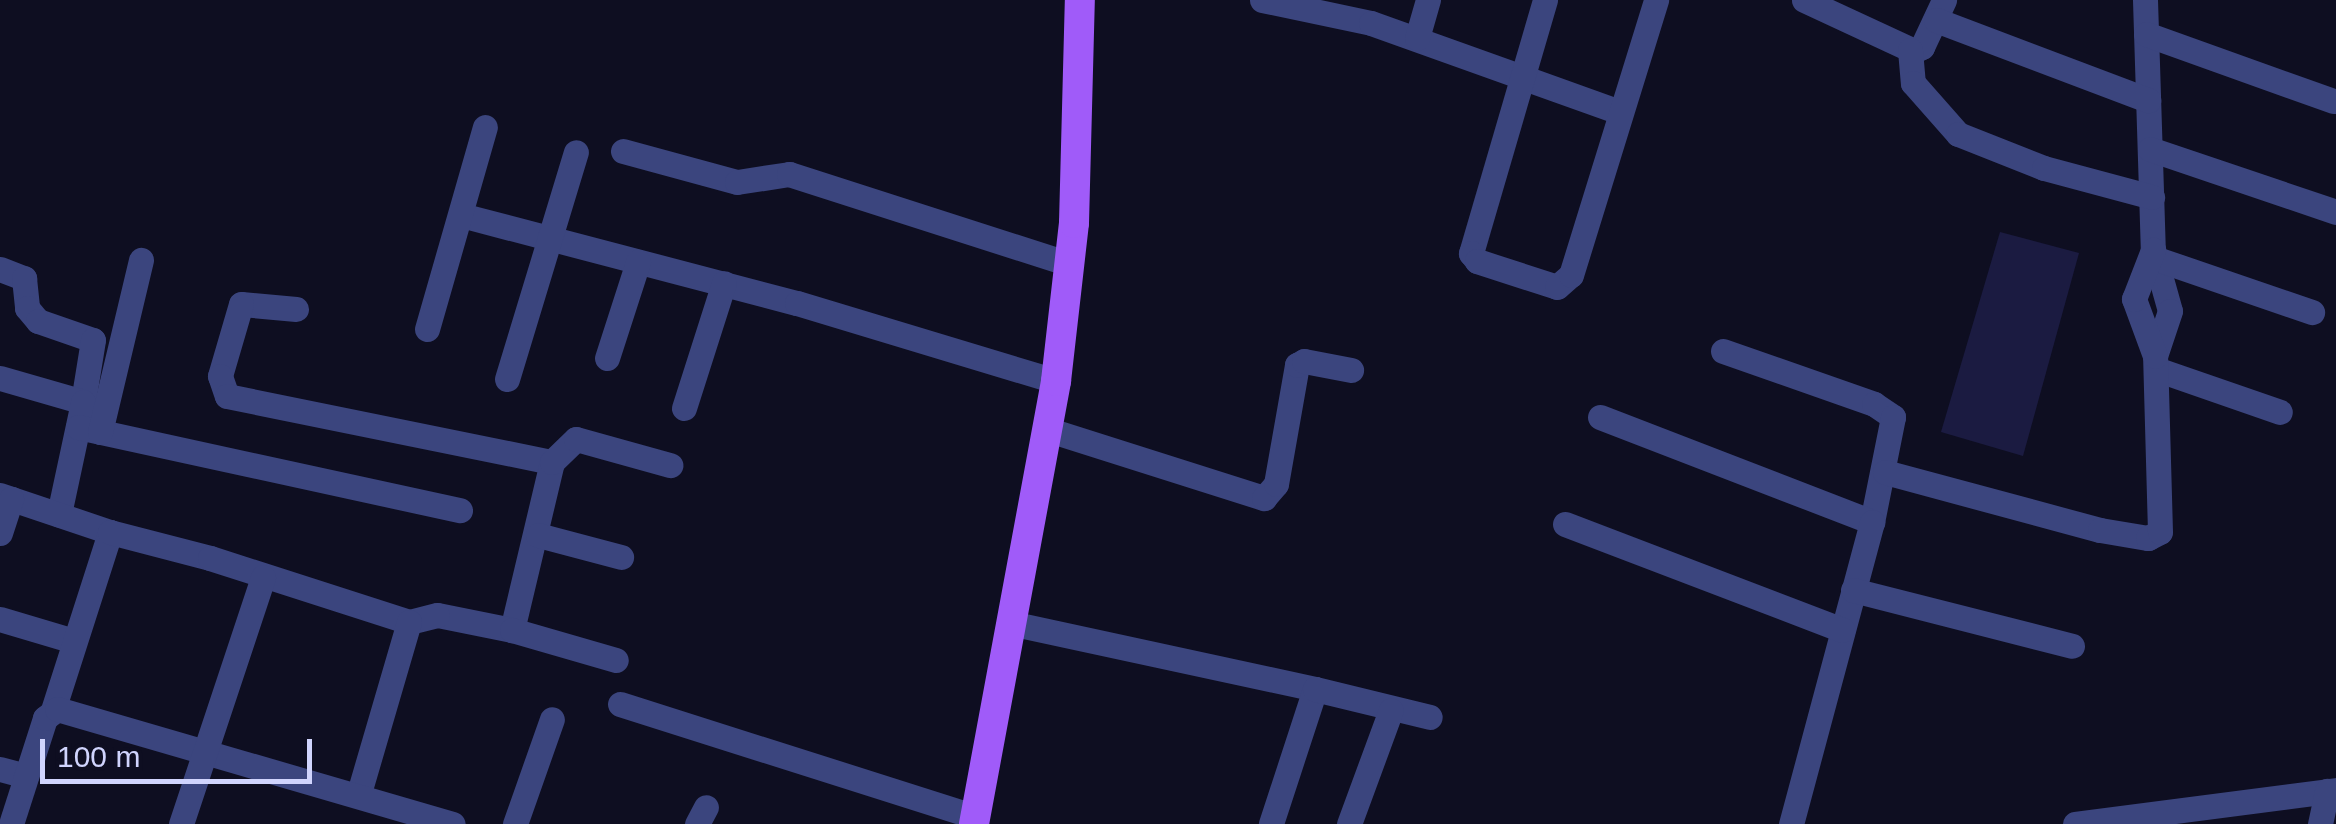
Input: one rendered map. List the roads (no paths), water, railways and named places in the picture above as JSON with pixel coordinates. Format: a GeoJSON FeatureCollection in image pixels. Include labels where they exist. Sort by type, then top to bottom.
{"type":"FeatureCollection","features":[{"type":"Feature","properties":{"kind":"main road"},"geometry":{"type":"LineString","coordinates":[[975,821],[1015,624],[1056,381],[1070,264],[1080,0]]}},
{"type":"Feature","properties":{"kind":"street"},"geometry":{"type":"LineString","coordinates":[[1262,0],[1333,12],[1417,38],[1620,112]]}},
{"type":"Feature","properties":{"kind":"street"},"geometry":{"type":"LineString","coordinates":[[1417,38],[1428,0]]}},
{"type":"Feature","properties":{"kind":"street"},"geometry":{"type":"LineString","coordinates":[[1545,0],[1471,245],[1477,261],[1552,286],[1566,283],[1656,0]]}},
{"type":"Feature","properties":{"kind":"street"},"geometry":{"type":"LineString","coordinates":[[1804,0],[1910,50],[1921,49],[1940,10],[2148,100]]}},
{"type":"Feature","properties":{"kind":"street"},"geometry":{"type":"LineString","coordinates":[[2145,0],[2155,255],[2170,311],[2156,362]]}},
{"type":"Feature","properties":{"kind":"street"},"geometry":{"type":"LineString","coordinates":[[2146,34],[2333,101]]}},
{"type":"Feature","properties":{"kind":"street"},"geometry":{"type":"LineString","coordinates":[[1910,50],[1913,83],[1958,134],[2044,168],[2152,197]]}},
{"type":"Feature","properties":{"kind":"street"},"geometry":{"type":"LineString","coordinates":[[427,329],[485,127]]}},
{"type":"Feature","properties":{"kind":"street"},"geometry":{"type":"LineString","coordinates":[[2150,150],[2336,212]]}},
{"type":"Feature","properties":{"kind":"street"},"geometry":{"type":"LineString","coordinates":[[623,151],[737,182],[789,174],[1070,264]]}},
{"type":"Feature","properties":{"kind":"street"},"geometry":{"type":"LineString","coordinates":[[507,379],[576,152]]}},
{"type":"Feature","properties":{"kind":"street"},"geometry":{"type":"LineString","coordinates":[[461,215],[724,283],[1056,381]]}},
{"type":"Feature","properties":{"kind":"street"},"geometry":{"type":"LineString","coordinates":[[2155,255],[2312,312]]}},
{"type":"Feature","properties":{"kind":"street"},"geometry":{"type":"LineString","coordinates":[[1885,472],[2100,530],[2154,537],[2162,526],[2156,362],[2134,300],[2155,255]]}},
{"type":"Feature","properties":{"kind":"street"},"geometry":{"type":"LineString","coordinates":[[59,514],[141,260]]}},
{"type":"Feature","properties":{"kind":"street"},"geometry":{"type":"LineString","coordinates":[[607,358],[638,262]]}},
{"type":"Feature","properties":{"kind":"street"},"geometry":{"type":"LineString","coordinates":[[0,269],[24,278],[27,308],[38,322],[93,340],[87,420]]}},
{"type":"Feature","properties":{"kind":"street"},"geometry":{"type":"LineString","coordinates":[[684,408],[724,283]]}},
{"type":"Feature","properties":{"kind":"street"},"geometry":{"type":"LineString","coordinates":[[296,309],[241,304],[220,376],[227,396],[552,462]]}},
{"type":"Feature","properties":{"kind":"street"},"geometry":{"type":"LineString","coordinates":[[1723,350],[1884,410],[1895,425],[1791,824]]}},
{"type":"Feature","properties":{"kind":"street"},"geometry":{"type":"LineString","coordinates":[[1046,429],[1264,498],[1276,484],[1297,365],[1304,360],[1351,370]]}},
{"type":"Feature","properties":{"kind":"street"},"geometry":{"type":"LineString","coordinates":[[2156,362],[2280,412]]}},
{"type":"Feature","properties":{"kind":"street"},"geometry":{"type":"LineString","coordinates":[[0,378],[87,420],[460,510]]}},
{"type":"Feature","properties":{"kind":"street"},"geometry":{"type":"LineString","coordinates":[[1600,417],[1872,522]]}},
{"type":"Feature","properties":{"kind":"street"},"geometry":{"type":"LineString","coordinates":[[512,630],[538,535],[552,462],[576,439],[670,465]]}},
{"type":"Feature","properties":{"kind":"street"},"geometry":{"type":"LineString","coordinates":[[0,532],[6,497],[409,622],[445,615],[616,660]]}},
{"type":"Feature","properties":{"kind":"street"},"geometry":{"type":"LineString","coordinates":[[1565,524],[1842,630]]}},
{"type":"Feature","properties":{"kind":"street"},"geometry":{"type":"LineString","coordinates":[[11,824],[53,710],[110,532]]}},
{"type":"Feature","properties":{"kind":"street"},"geometry":{"type":"LineString","coordinates":[[538,535],[621,557]]}},
{"type":"Feature","properties":{"kind":"street"},"geometry":{"type":"LineString","coordinates":[[181,824],[262,577]]}},
{"type":"Feature","properties":{"kind":"street"},"geometry":{"type":"LineString","coordinates":[[1853,590],[2072,646]]}},
{"type":"Feature","properties":{"kind":"street"},"geometry":{"type":"LineString","coordinates":[[0,619],[74,641]]}},
{"type":"Feature","properties":{"kind":"street"},"geometry":{"type":"LineString","coordinates":[[358,796],[409,622]]}},
{"type":"Feature","properties":{"kind":"street"},"geometry":{"type":"LineString","coordinates":[[1015,624],[1430,717]]}},
{"type":"Feature","properties":{"kind":"street"},"geometry":{"type":"LineString","coordinates":[[1270,824],[1316,689]]}},
{"type":"Feature","properties":{"kind":"street"},"geometry":{"type":"LineString","coordinates":[[620,704],[975,821]]}},
{"type":"Feature","properties":{"kind":"street"},"geometry":{"type":"LineString","coordinates":[[53,710],[203,756],[453,824]]}},
{"type":"Feature","properties":{"kind":"street"},"geometry":{"type":"LineString","coordinates":[[1349,824],[1391,710]]}},
{"type":"Feature","properties":{"kind":"street"},"geometry":{"type":"LineString","coordinates":[[515,824],[552,719]]}},
{"type":"Feature","properties":{"kind":"street"},"geometry":{"type":"LineString","coordinates":[[0,768],[26,776]]}},
{"type":"Feature","properties":{"kind":"street"},"geometry":{"type":"LineString","coordinates":[[2075,824],[2331,790],[2320,824]]}}]}
